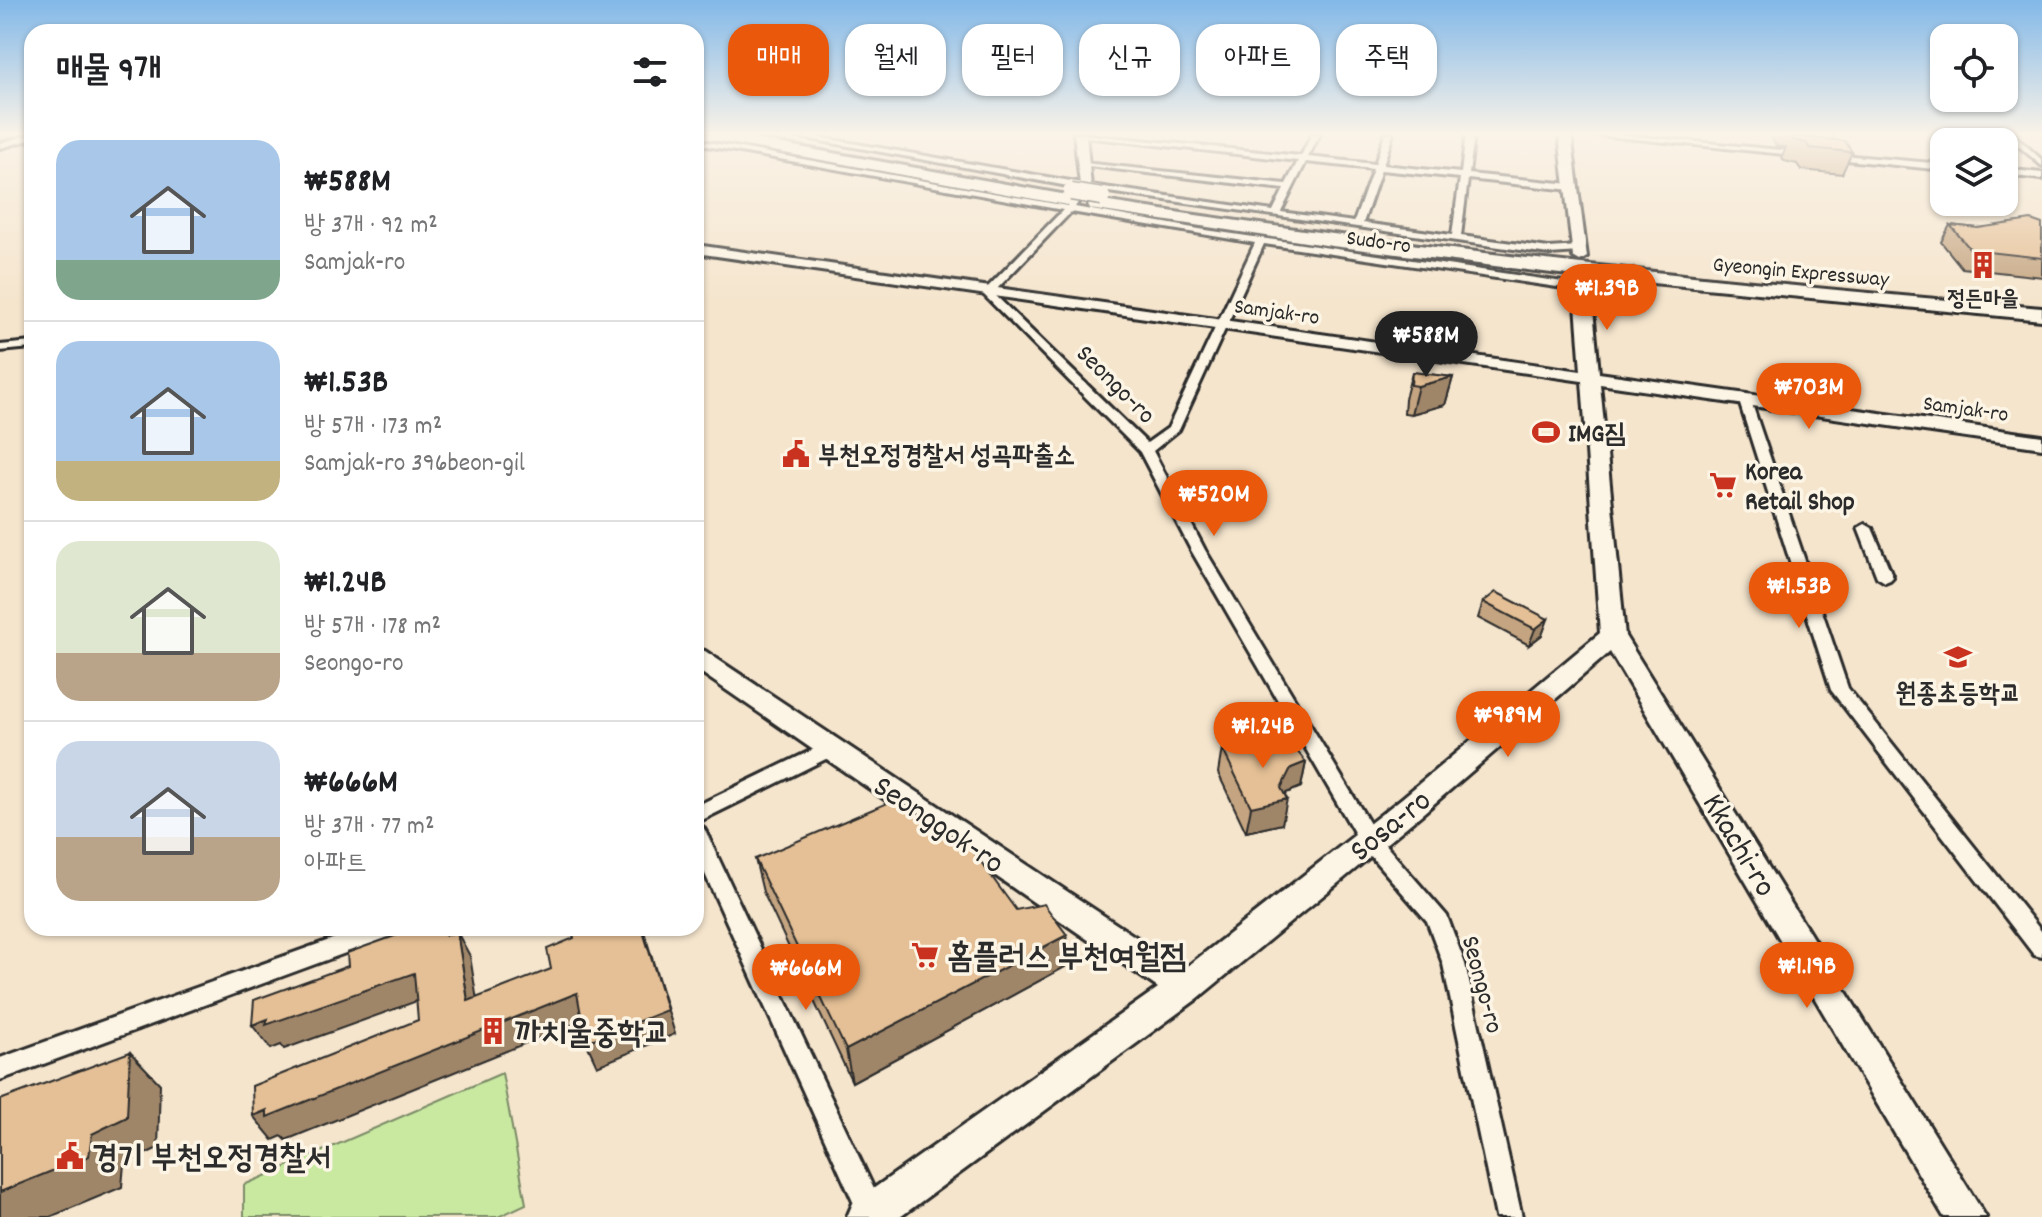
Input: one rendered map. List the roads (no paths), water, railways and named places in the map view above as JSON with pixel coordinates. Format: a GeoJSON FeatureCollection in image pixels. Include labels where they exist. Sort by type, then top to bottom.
{"type":"FeatureCollection","features":[{"type":"Feature","properties":{"kind":"highway","name":"Gyeongin Expressway"},"geometry":{"type":"LineString","coordinates":[[1042,191],[1073,196]]}},
{"type":"Feature","properties":{"kind":"highway","name":"Gyeongin Expressway"},"geometry":{"type":"LineString","coordinates":[[1045,191],[1336,242],[1511,265],[1797,295],[2042,314]]}},
{"type":"Feature","properties":{"kind":"highway","name":"Gyeongin Expressway"},"geometry":{"type":"LineString","coordinates":[[1099,201],[1559,262],[2042,303]]}},
{"type":"Feature","properties":{"kind":"street","name":"Sudo-ro"},"geometry":{"type":"LineString","coordinates":[[1037,191],[1073,196],[1260,242],[1583,282]]}},
{"type":"Feature","properties":{"kind":"street"},"geometry":{"type":"LineString","coordinates":[[1049,191],[1073,196],[1122,193],[1579,253],[1571,191]]}},
{"type":"Feature","properties":{"kind":"street"},"geometry":{"type":"LineString","coordinates":[[987,293],[1075,191]]}},
{"type":"Feature","properties":{"kind":"street"},"geometry":{"type":"LineString","coordinates":[[1276,213],[1288,191]]}},
{"type":"Feature","properties":{"kind":"street"},"geometry":{"type":"LineString","coordinates":[[1358,225],[1370,191]]}},
{"type":"Feature","properties":{"kind":"street"},"geometry":{"type":"LineString","coordinates":[[1456,238],[1462,191]]}},
{"type":"Feature","properties":{"kind":"street"},"geometry":{"type":"LineString","coordinates":[[1146,450],[1173,430],[1260,242]]}},
{"type":"Feature","properties":{"kind":"street","name":"Samjak-ro"},"geometry":{"type":"LineString","coordinates":[[704,250],[1221,327],[2042,442]]}},
{"type":"Feature","properties":{"kind":"street"},"geometry":{"type":"LineString","coordinates":[[1583,282],[1613,636]]}},
{"type":"Feature","properties":{"kind":"street","name":"Seongo-ro"},"geometry":{"type":"LineString","coordinates":[[987,293],[1146,450],[1198,550],[1369,840],[1436,916],[1454,964],[1509,1217]]}},
{"type":"Feature","properties":{"kind":"street"},"geometry":{"type":"LineString","coordinates":[[0,348],[24,346]]}},
{"type":"Feature","properties":{"kind":"street"},"geometry":{"type":"LineString","coordinates":[[1745,401],[1840,690],[2042,948]]}},
{"type":"Feature","properties":{"kind":"street"},"geometry":{"type":"LineString","coordinates":[[1865,528],[1885,577]]}},
{"type":"Feature","properties":{"kind":"street","name":"Sosa-ro"},"geometry":{"type":"LineString","coordinates":[[870,1215],[1185,988],[1369,840],[1613,636]]}},
{"type":"Feature","properties":{"kind":"street","name":"Kkachi-ro"},"geometry":{"type":"LineString","coordinates":[[1613,636],[1966,1217]]}},
{"type":"Feature","properties":{"kind":"street","name":"Seonggok-ro"},"geometry":{"type":"LineString","coordinates":[[704,662],[1185,988]]}},
{"type":"Feature","properties":{"kind":"street"},"geometry":{"type":"LineString","coordinates":[[704,811],[831,748]]}},
{"type":"Feature","properties":{"kind":"street"},"geometry":{"type":"LineString","coordinates":[[704,850],[870,1215]]}},
{"type":"Feature","properties":{"kind":"street"},"geometry":{"type":"LineString","coordinates":[[0,1069],[367,936]]}},
{"type":"Feature","properties":{"kind":"place","name":"정든마을"},"geometry":{"type":"Point","coordinates":[1983,265]}},
{"type":"Feature","properties":{"kind":"place","name":"IMG짐"},"geometry":{"type":"Point","coordinates":[1546,432]}},
{"type":"Feature","properties":{"kind":"place","name":"부천오정경찰서 성곡파출소"},"geometry":{"type":"Point","coordinates":[796,454]}},
{"type":"Feature","properties":{"kind":"place","name":"Korea Retail Shop"},"geometry":{"type":"Point","coordinates":[1723,485]}},
{"type":"Feature","properties":{"kind":"place","name":"원종초등학교"},"geometry":{"type":"Point","coordinates":[1958,657]}},
{"type":"Feature","properties":{"kind":"place","name":"홈플러스 부천여월점"},"geometry":{"type":"Point","coordinates":[925,955]}},
{"type":"Feature","properties":{"kind":"place","name":"까치울중학교"},"geometry":{"type":"Point","coordinates":[493,1031]}},
{"type":"Feature","properties":{"kind":"place","name":"경기 부천오정경찰서"},"geometry":{"type":"Point","coordinates":[70,1156]}}]}
